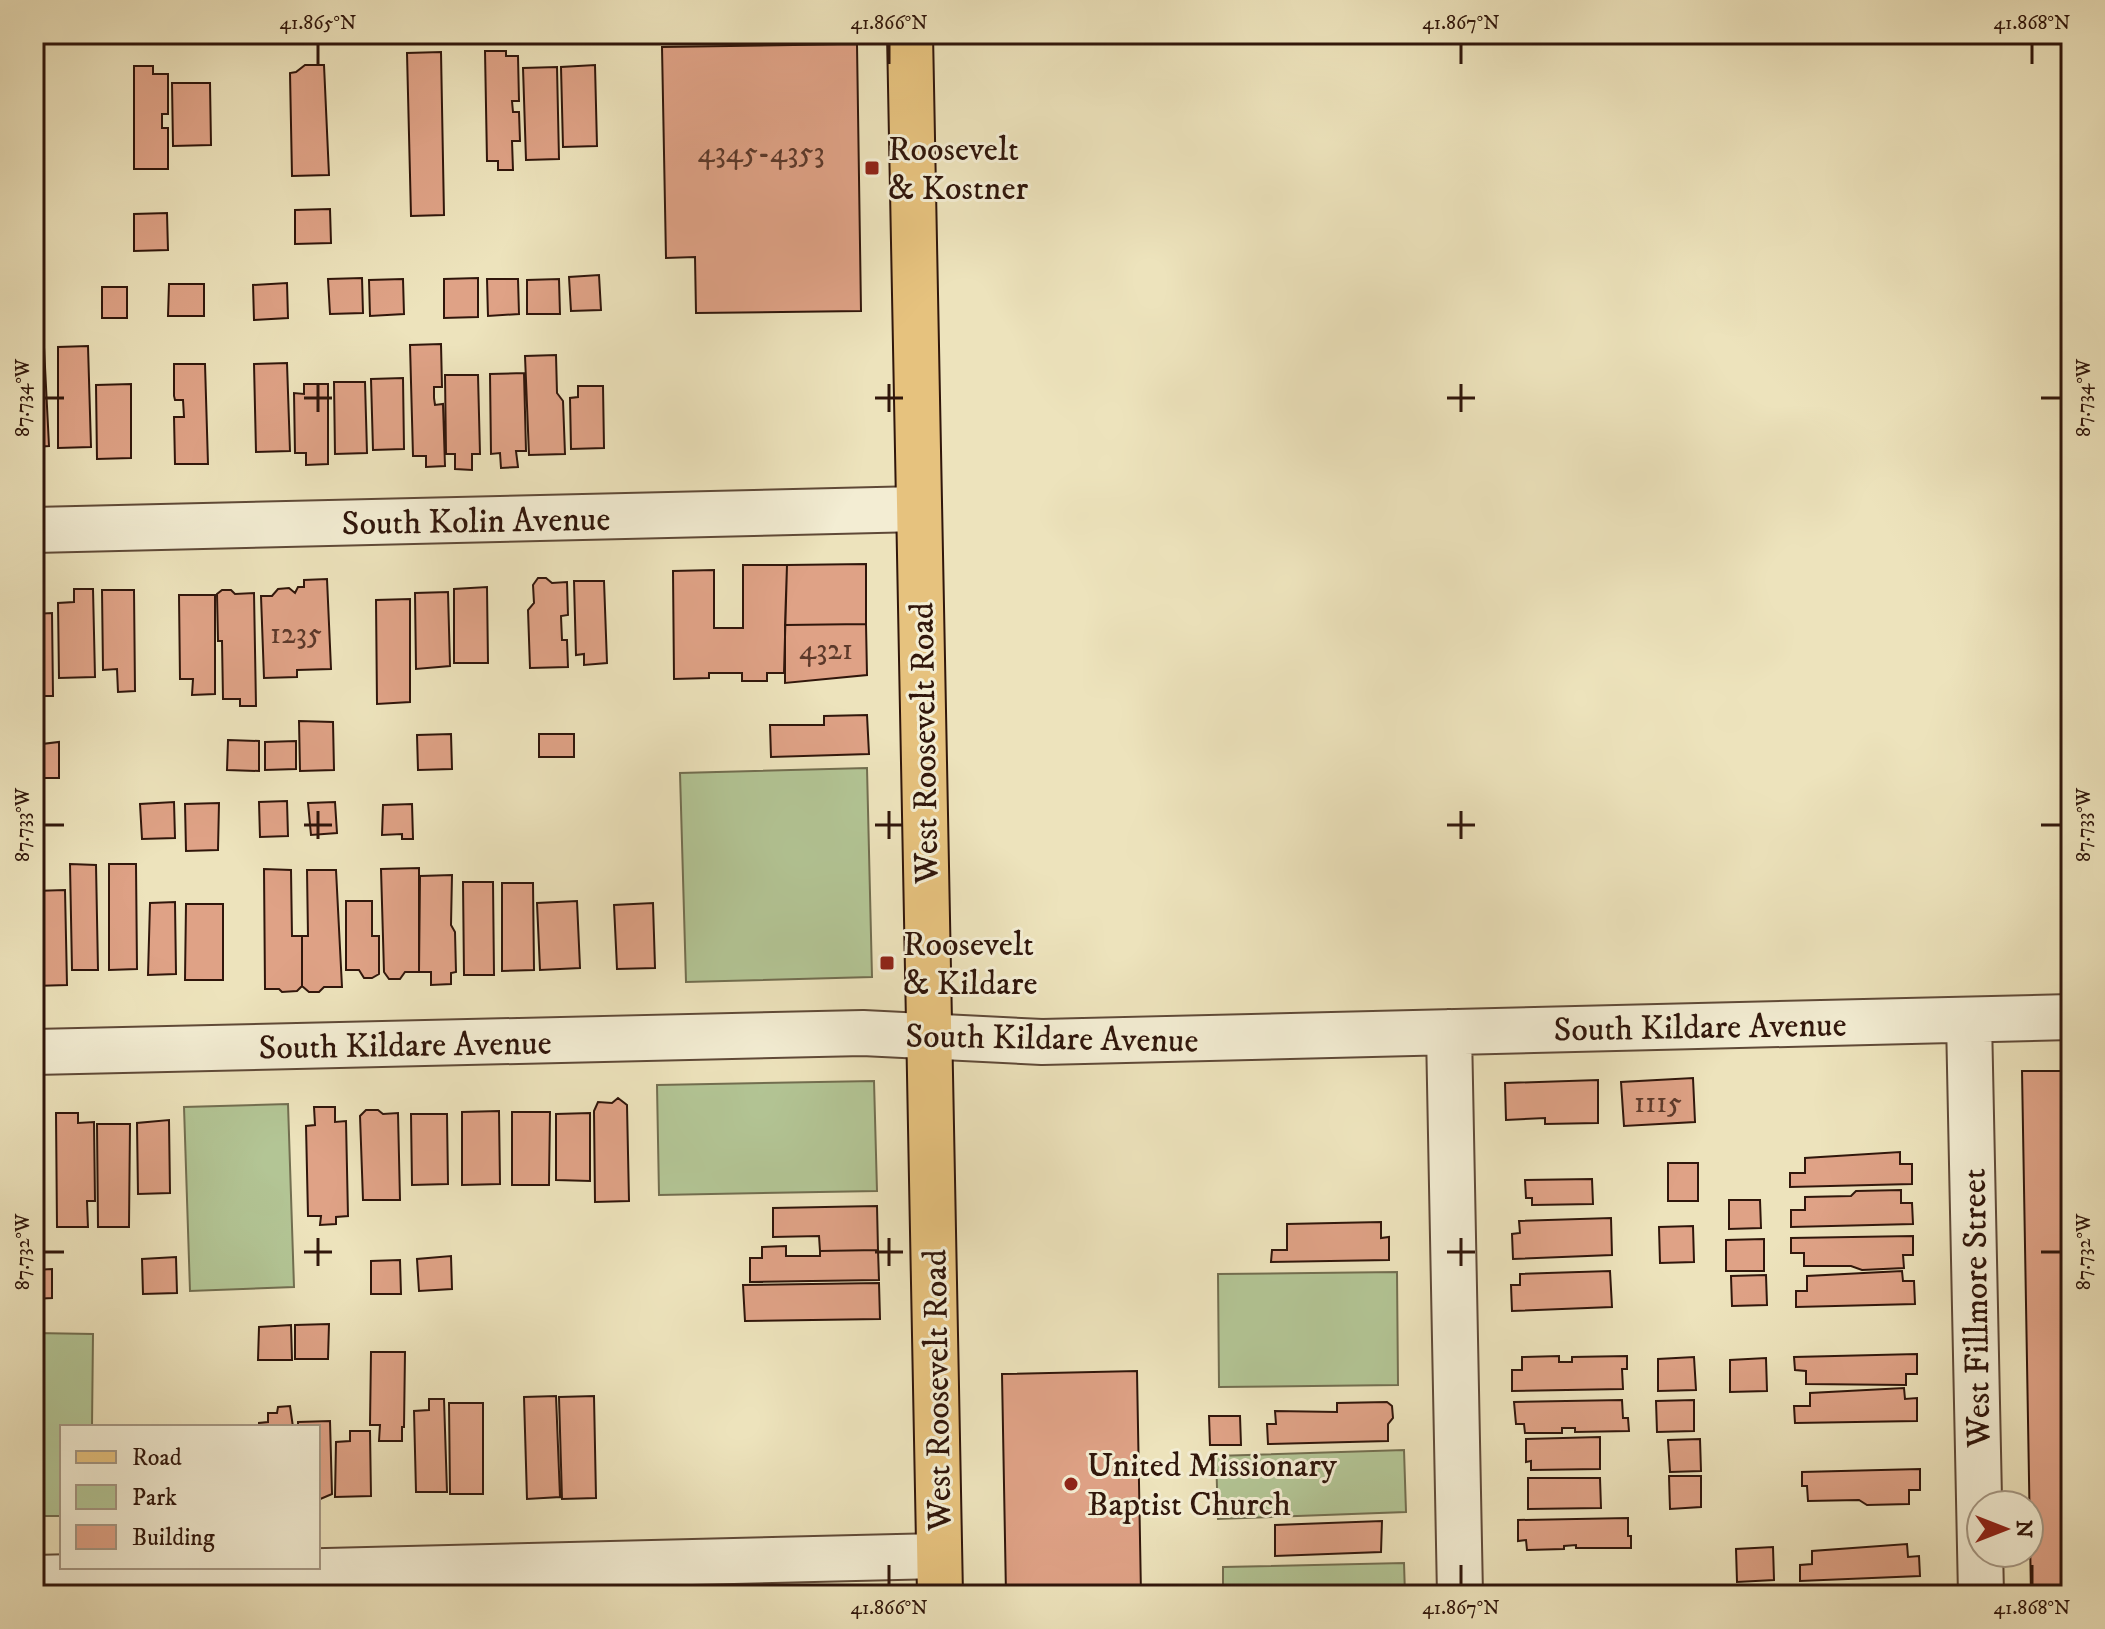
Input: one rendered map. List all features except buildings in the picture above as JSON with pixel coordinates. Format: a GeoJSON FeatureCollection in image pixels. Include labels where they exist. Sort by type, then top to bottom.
{"type":"FeatureCollection","features":[{"type":"Feature","properties":{"kind":"main road","name":"West Roosevelt Road"},"geometry":{"type":"LineString","coordinates":[[910,34],[939,1576]]}},
{"type":"Feature","properties":{"kind":"street","name":"South Kolin Avenue"},"geometry":{"type":"LineString","coordinates":[[34,530],[919,509]]}},
{"type":"Feature","properties":{"kind":"street","name":"South Kildare Avenue"},"geometry":{"type":"LineString","coordinates":[[34,1052],[863,1033],[1016,1042],[2071,1017]]}},
{"type":"Feature","properties":{"kind":"street","name":"West Fillmore Street"},"geometry":{"type":"LineString","coordinates":[[1969,1020],[1981,1595]]}},
{"type":"Feature","properties":{"kind":"street"},"geometry":{"type":"LineString","coordinates":[[1449,1032],[1460,1595]]}},
{"type":"Feature","properties":{"kind":"street"},"geometry":{"type":"LineString","coordinates":[[34,1578],[939,1576]]}},
{"type":"Feature","properties":{"kind":"green space"},"geometry":{"type":"Polygon","coordinates":[[[867,768],[872,977],[686,982],[680,773],[867,768]]]}},
{"type":"Feature","properties":{"kind":"green space"},"geometry":{"type":"Polygon","coordinates":[[[874,1081],[877,1191],[659,1195],[657,1085],[874,1081]]]}},
{"type":"Feature","properties":{"kind":"green space"},"geometry":{"type":"Polygon","coordinates":[[[288,1104],[294,1287],[190,1291],[184,1107],[288,1104]]]}},
{"type":"Feature","properties":{"kind":"green space"},"geometry":{"type":"Polygon","coordinates":[[[1397,1272],[1398,1385],[1219,1387],[1218,1274],[1397,1272]]]}},
{"type":"Feature","properties":{"kind":"green space"},"geometry":{"type":"Polygon","coordinates":[[[34,1333],[93,1334],[92,1425],[60,1425],[60,1516],[34,1516],[34,1333]]]}},
{"type":"Feature","properties":{"kind":"green space"},"geometry":{"type":"Polygon","coordinates":[[[1404,1450],[1406,1512],[1218,1519],[1216,1456],[1404,1450]]]}},
{"type":"Feature","properties":{"kind":"green space"},"geometry":{"type":"Polygon","coordinates":[[[1404,1563],[1405,1595],[1223,1595],[1223,1567],[1404,1563]]]}},
{"type":"Feature","properties":{"kind":"place","name":"Roosevelt & Kostner"},"geometry":{"type":"Point","coordinates":[872,168]}},
{"type":"Feature","properties":{"kind":"place","name":"Roosevelt & Kildare"},"geometry":{"type":"Point","coordinates":[887,963]}},
{"type":"Feature","properties":{"kind":"place","name":"United Missionary Baptist Church"},"geometry":{"type":"Point","coordinates":[1071,1484]}}]}
